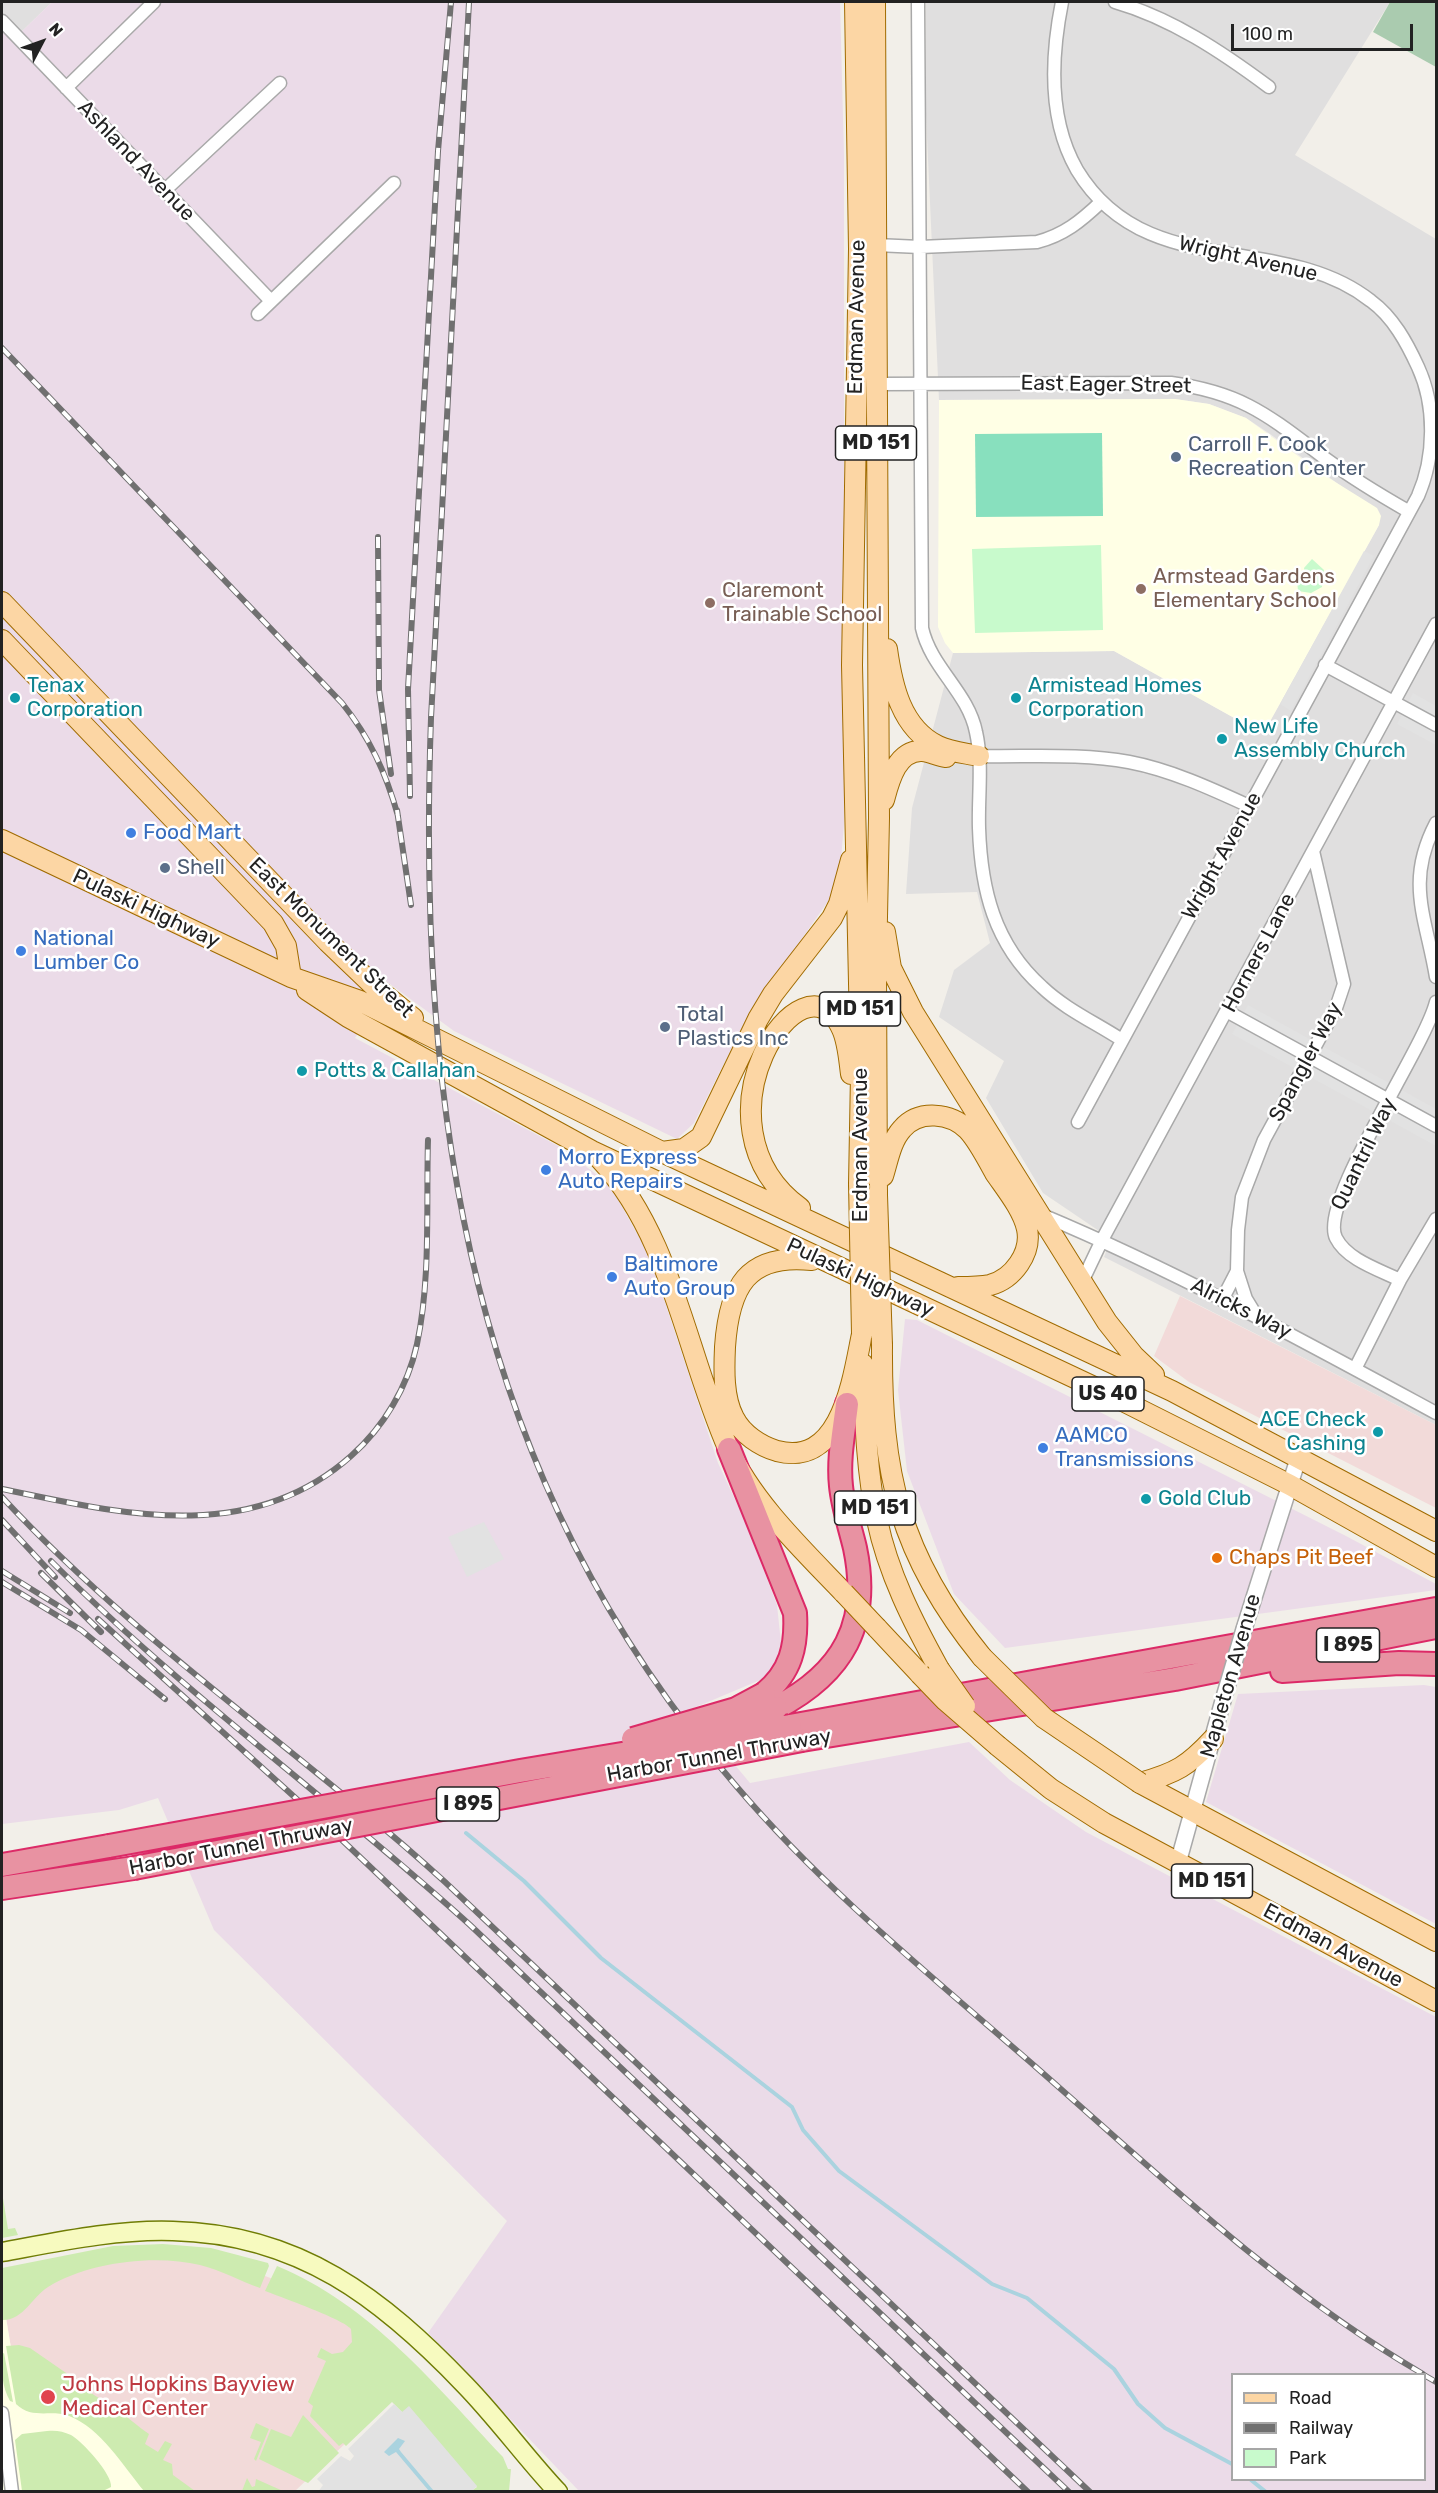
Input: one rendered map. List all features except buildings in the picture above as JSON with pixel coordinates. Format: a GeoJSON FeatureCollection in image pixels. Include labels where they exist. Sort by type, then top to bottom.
{"type":"FeatureCollection","features":[{"type":"Feature","properties":{"kind":"highway"},"geometry":{"type":"LineString","coordinates":[[520,1771],[633,1739],[708,1727],[814,1684],[833,1667],[846,1648],[859,1608],[859,1571],[841,1487],[840,1456],[847,1404]]}},
{"type":"Feature","properties":{"kind":"highway"},"geometry":{"type":"LineString","coordinates":[[729,1449],[795,1613],[794,1653],[770,1701]]}},
{"type":"Feature","properties":{"kind":"highway","name":"Harbor Tunnel Thruway"},"geometry":{"type":"LineString","coordinates":[[2,1888],[134,1868],[796,1733],[1437,1609]]}},
{"type":"Feature","properties":{"kind":"highway","name":"Harbor Tunnel Thruway"},"geometry":{"type":"LineString","coordinates":[[2,1865],[520,1771],[1175,1679],[1437,1627]]}},
{"type":"Feature","properties":{"kind":"highway"},"geometry":{"type":"LineString","coordinates":[[1175,1679],[1343,1666],[1437,1664]]}},
{"type":"Feature","properties":{"kind":"main road","name":"Erdman Avenue"},"geometry":{"type":"LineString","coordinates":[[855,2],[859,249],[852,665],[861,1074],[859,1184],[867,1458],[877,1521],[891,1568],[929,1672],[965,1707],[998,1746],[1076,1806],[1437,2001]]}},
{"type":"Feature","properties":{"kind":"main road","name":"Erdman Avenue"},"geometry":{"type":"LineString","coordinates":[[875,2],[879,818],[877,1195],[882,1345],[881,1406],[886,1454],[902,1520],[944,1606],[982,1657],[1044,1718],[1140,1783],[1437,1941]]}},
{"type":"Feature","properties":{"kind":"main road"},"geometry":{"type":"LineString","coordinates":[[876,563],[890,669],[903,710],[919,731],[937,746],[979,756]]}},
{"type":"Feature","properties":{"kind":"main road","name":"East Monument Street"},"geometry":{"type":"LineString","coordinates":[[2,602],[328,942],[374,986],[437,1038]]}},
{"type":"Feature","properties":{"kind":"main road","name":"East Monument Street"},"geometry":{"type":"LineString","coordinates":[[2,640],[273,923],[286,946],[291,977]]}},
{"type":"Feature","properties":{"kind":"main road"},"geometry":{"type":"LineString","coordinates":[[879,818],[894,771],[900,759],[907,754],[921,751],[942,757],[979,756]]}},
{"type":"Feature","properties":{"kind":"main road"},"geometry":{"type":"LineString","coordinates":[[662,1152],[684,1149],[701,1137],[758,1019],[836,910],[845,886],[857,834]]}},
{"type":"Feature","properties":{"kind":"main road","name":"Pulaski Highway"},"geometry":{"type":"LineString","coordinates":[[2,840],[291,977],[360,1001],[662,1152],[1172,1391],[1299,1456],[1437,1531]]}},
{"type":"Feature","properties":{"kind":"main road"},"geometry":{"type":"LineString","coordinates":[[878,885],[891,968],[901,990],[1121,1341],[1172,1391]]}},
{"type":"Feature","properties":{"kind":"main road","name":"Pulaski Highway"},"geometry":{"type":"LineString","coordinates":[[291,977],[348,1017],[592,1150],[1046,1365],[1290,1485],[1437,1567]]}},
{"type":"Feature","properties":{"kind":"main road"},"geometry":{"type":"LineString","coordinates":[[828,1230],[787,1199],[772,1183],[754,1148],[751,1128],[753,1088],[766,1048],[785,1019],[803,1007],[822,1008],[831,1014],[843,1030],[851,1073],[859,1184]]}},
{"type":"Feature","properties":{"kind":"main road"},"geometry":{"type":"LineString","coordinates":[[877,1195],[895,1140],[912,1121],[924,1116],[947,1117],[968,1131],[1023,1219],[1028,1240],[1020,1263],[1002,1280],[991,1285],[954,1288]]}},
{"type":"Feature","properties":{"kind":"main road"},"geometry":{"type":"LineString","coordinates":[[592,1150],[628,1192],[651,1236],[729,1449],[776,1519],[877,1628],[929,1672]]}},
{"type":"Feature","properties":{"kind":"main road"},"geometry":{"type":"LineString","coordinates":[[825,1261],[792,1258],[772,1260],[761,1265],[741,1282],[730,1306],[726,1331],[726,1392],[735,1420],[743,1431],[766,1447],[780,1452],[807,1449],[818,1444],[831,1432],[847,1404],[862,1334]]}},
{"type":"Feature","properties":{"kind":"main road"},"geometry":{"type":"LineString","coordinates":[[1046,1365],[1059,1337]]}},
{"type":"Feature","properties":{"kind":"main road"},"geometry":{"type":"LineString","coordinates":[[1140,1783],[1174,1773],[1199,1754],[1213,1739]]}},
{"type":"Feature","properties":{"kind":"main road"},"geometry":{"type":"LineString","coordinates":[[2,2252],[112,2235],[171,2230],[215,2234],[256,2242],[302,2258],[349,2283],[403,2327],[466,2386],[558,2492]]}},
{"type":"Feature","properties":{"kind":"street"},"geometry":{"type":"LineString","coordinates":[[66,88],[154,2]]}},
{"type":"Feature","properties":{"kind":"street"},"geometry":{"type":"LineString","coordinates":[[918,2],[922,628],[926,643],[936,662],[957,688],[976,732],[979,756],[982,876],[997,928],[1010,951],[1042,987],[1122,1040]]}},
{"type":"Feature","properties":{"kind":"street","name":"Wright Avenue"},"geometry":{"type":"LineString","coordinates":[[1062,2],[1056,47],[1057,121],[1071,159],[1101,202],[1119,218],[1149,234],[1191,247],[1299,268],[1328,277],[1372,301],[1388,316],[1413,356],[1422,376],[1429,403],[1430,447],[1420,489],[1078,1122]]}},
{"type":"Feature","properties":{"kind":"street"},"geometry":{"type":"LineString","coordinates":[[1115,2],[1167,22],[1223,54],[1269,87]]}},
{"type":"Feature","properties":{"kind":"street","name":"Ashland Avenue"},"geometry":{"type":"LineString","coordinates":[[2,21],[271,301]]}},
{"type":"Feature","properties":{"kind":"street"},"geometry":{"type":"LineString","coordinates":[[164,191],[280,83]]}},
{"type":"Feature","properties":{"kind":"street"},"geometry":{"type":"LineString","coordinates":[[258,314],[394,183]]}},
{"type":"Feature","properties":{"kind":"street"},"geometry":{"type":"LineString","coordinates":[[876,245],[920,247],[1036,242],[1050,238],[1077,224],[1101,202]]}},
{"type":"Feature","properties":{"kind":"street","name":"East Eager Street"},"geometry":{"type":"LineString","coordinates":[[876,384],[1171,383],[1212,389],[1274,418],[1356,480],[1408,511]]}},
{"type":"Feature","properties":{"kind":"street","name":"Horners Lane"},"geometry":{"type":"LineString","coordinates":[[1082,1282],[1102,1240],[1437,624]]}},
{"type":"Feature","properties":{"kind":"street"},"geometry":{"type":"LineString","coordinates":[[1325,664],[1437,726]]}},
{"type":"Feature","properties":{"kind":"street"},"geometry":{"type":"LineString","coordinates":[[979,756],[1078,756],[1131,762],[1169,772],[1249,806]]}},
{"type":"Feature","properties":{"kind":"street"},"geometry":{"type":"LineString","coordinates":[[1437,824],[1424,854],[1419,878],[1421,909],[1437,977]]}},
{"type":"Feature","properties":{"kind":"street","name":"Spangler Way"},"geometry":{"type":"LineString","coordinates":[[1257,1317],[1246,1299],[1237,1271],[1239,1219],[1251,1169],[1336,1008],[1344,984],[1313,850]]}},
{"type":"Feature","properties":{"kind":"street","name":"Quantril Way"},"geometry":{"type":"LineString","coordinates":[[1400,1280],[1370,1266],[1342,1247],[1336,1239],[1332,1221],[1352,1170],[1390,1100],[1437,1002]]}},
{"type":"Feature","properties":{"kind":"street"},"geometry":{"type":"LineString","coordinates":[[1228,1012],[1437,1126]]}},
{"type":"Feature","properties":{"kind":"street","name":"Alricks Way"},"geometry":{"type":"LineString","coordinates":[[1041,1215],[1102,1240],[1257,1317],[1437,1413]]}},
{"type":"Feature","properties":{"kind":"street"},"geometry":{"type":"LineString","coordinates":[[1355,1369],[1400,1280],[1437,1220]]}},
{"type":"Feature","properties":{"kind":"street","name":"Spangler Way"},"geometry":{"type":"LineString","coordinates":[[1222,1300],[1237,1271]]}},
{"type":"Feature","properties":{"kind":"street","name":"Mapleton Avenue"},"geometry":{"type":"LineString","coordinates":[[1178,1863],[1244,1629],[1299,1456]]}},
{"type":"Feature","properties":{"kind":"street"},"geometry":{"type":"LineString","coordinates":[[2,2413],[12,2492]]}},
{"type":"Feature","properties":{"kind":"shaded area"},"geometry":{"type":"Polygon","coordinates":[[[2,2],[52,2],[15,38],[2,25],[2,2]]]}},
{"type":"Feature","properties":{"kind":"shaded area"},"geometry":{"type":"Polygon","coordinates":[[[52,2],[840,2],[844,156],[844,824],[840,871],[831,897],[749,1014],[694,1123],[677,1139],[454,1031],[390,984],[355,1038],[562,1148],[610,1185],[650,1257],[718,1463],[746,1523],[777,1605],[781,1643],[772,1675],[689,1710],[750,1783],[969,1742],[1010,1780],[1086,1832],[1436,2017],[1436,2491],[579,2491],[428,2333],[507,2221],[214,1930],[158,1798],[119,1810],[2,1824],[2,25],[15,38],[52,2]]]}},
{"type":"Feature","properties":{"kind":"shaded area"},"geometry":{"type":"Polygon","coordinates":[[[926,2],[1390,2],[1295,155],[1436,239],[1436,1425],[1104,1257],[1111,1239],[1043,1193],[986,1098],[1004,1061],[939,1017],[954,970],[990,943],[977,892],[906,894],[912,808],[953,653],[1114,651],[1263,734],[1379,525],[1345,489],[1270,434],[1246,418],[1209,404],[1175,399],[939,400],[926,115],[926,2]]]}},
{"type":"Feature","properties":{"kind":"shaded area"},"geometry":{"type":"Polygon","coordinates":[[[1390,2],[1436,2],[1436,67],[1373,32],[1390,2]]]}},
{"type":"Feature","properties":{"kind":"shaded area","name":"Armstead Gardens Elementary School"},"geometry":{"type":"Polygon","coordinates":[[[1175,399],[1209,404],[1246,418],[1324,475],[1377,508],[1381,516],[1379,525],[1263,734],[1114,651],[953,653],[945,643],[938,627],[939,400],[1175,399]]]}},
{"type":"Feature","properties":{"kind":"shaded area"},"geometry":{"type":"Polygon","coordinates":[[[1364,551],[1374,556],[1291,711],[1280,704],[1364,551]]]}},
{"type":"Feature","properties":{"kind":"shaded area"},"geometry":{"type":"Polygon","coordinates":[[[1413,693],[1436,706],[1436,745],[1397,724],[1413,693]]]}},
{"type":"Feature","properties":{"kind":"shaded area"},"geometry":{"type":"Polygon","coordinates":[[[1248,1005],[1436,1109],[1436,1146],[1232,1034],[1248,1005]]]}},
{"type":"Feature","properties":{"kind":"shaded area"},"geometry":{"type":"Polygon","coordinates":[[[1180,1296],[1436,1425],[1436,1508],[1189,1382],[1154,1356],[1180,1296]]]}},
{"type":"Feature","properties":{"kind":"shaded area"},"geometry":{"type":"Polygon","coordinates":[[[905,1319],[917,1320],[1346,1536],[1436,1584],[1436,1590],[1005,1648],[954,1594],[907,1471],[898,1390],[905,1319]]]}},
{"type":"Feature","properties":{"kind":"shaded area"},"geometry":{"type":"Polygon","coordinates":[[[484,1522],[504,1559],[467,1577],[448,1537],[484,1522]]]}},
{"type":"Feature","properties":{"kind":"shaded area"},"geometry":{"type":"Polygon","coordinates":[[[1424,1685],[1436,1687],[1436,1924],[1206,1802],[1238,1694],[1424,1685]]]}},
{"type":"Feature","properties":{"kind":"shaded area"},"geometry":{"type":"Polygon","coordinates":[[[173,2257],[246,2269],[284,2283],[357,2328],[349,2440],[295,2491],[183,2491],[11,2348],[2,2292],[92,2263],[173,2257]]]}},
{"type":"Feature","properties":{"kind":"shaded area","name":"Johns Hopkins Bayview Medical Center"},"geometry":{"type":"Polygon","coordinates":[[[2,2294],[11,2348],[183,2491],[2,2491],[2,2294]]]}},
{"type":"Feature","properties":{"kind":"shaded area"},"geometry":{"type":"Polygon","coordinates":[[[394,2404],[402,2412],[409,2406],[477,2486],[471,2492],[318,2492],[323,2485],[317,2479],[341,2456],[350,2461],[354,2456],[348,2449],[394,2404]]]}},
{"type":"Feature","properties":{"kind":"green space"},"geometry":{"type":"Polygon","coordinates":[[[1102,433],[1103,516],[976,517],[975,434],[1102,433]]]}},
{"type":"Feature","properties":{"kind":"green space"},"geometry":{"type":"Polygon","coordinates":[[[1101,545],[1103,630],[975,633],[972,549],[1101,545]]]}},
{"type":"Feature","properties":{"kind":"green space"},"geometry":{"type":"Polygon","coordinates":[[[1312,559],[1324,570],[1322,587],[1311,593],[1298,591],[1297,580],[1306,578],[1304,568],[1312,559]]]}},
{"type":"Feature","properties":{"kind":"green space"},"geometry":{"type":"Polygon","coordinates":[[[2,2192],[8,2229],[15,2228],[18,2235],[2,2238],[2,2192]]]}},
{"type":"Feature","properties":{"kind":"green space"},"geometry":{"type":"Polygon","coordinates":[[[163,2244],[211,2248],[268,2263],[269,2266],[260,2288],[208,2267],[182,2262],[163,2260],[122,2262],[102,2266],[64,2278],[42,2291],[22,2313],[2,2320],[2,2268],[113,2246],[163,2244]]]}},
{"type":"Feature","properties":{"kind":"green space"},"geometry":{"type":"Polygon","coordinates":[[[277,2266],[311,2282],[342,2302],[400,2349],[503,2457],[508,2469],[511,2469],[509,2491],[471,2491],[477,2487],[392,2402],[346,2446],[343,2443],[339,2446],[310,2416],[313,2406],[308,2402],[326,2361],[317,2357],[321,2348],[332,2354],[343,2352],[352,2342],[351,2329],[325,2315],[265,2291],[277,2266]]]}},
{"type":"Feature","properties":{"kind":"green space"},"geometry":{"type":"Polygon","coordinates":[[[19,2345],[30,2348],[149,2434],[145,2444],[158,2452],[165,2441],[172,2444],[163,2460],[172,2464],[173,2475],[195,2491],[144,2491],[101,2438],[81,2422],[62,2414],[35,2413],[22,2409],[16,2404],[6,2346],[19,2345]]]}},
{"type":"Feature","properties":{"kind":"green space"},"geometry":{"type":"Polygon","coordinates":[[[4,2353],[13,2402],[7,2396],[4,2384],[2,2354],[4,2353]]]}},
{"type":"Feature","properties":{"kind":"green space"},"geometry":{"type":"Polygon","coordinates":[[[303,2415],[339,2453],[308,2483],[259,2459],[271,2429],[291,2437],[303,2415]]]}},
{"type":"Feature","properties":{"kind":"green space"},"geometry":{"type":"Polygon","coordinates":[[[256,2423],[269,2429],[256,2461],[254,2459],[261,2442],[250,2438],[256,2423]]]}},
{"type":"Feature","properties":{"kind":"green space"},"geometry":{"type":"Polygon","coordinates":[[[62,2432],[76,2438],[102,2467],[111,2487],[103,2491],[22,2491],[15,2440],[22,2434],[62,2432]]]}},
{"type":"Feature","properties":{"kind":"green space"},"geometry":{"type":"Polygon","coordinates":[[[247,2478],[252,2487],[255,2486],[256,2479],[283,2491],[242,2491],[247,2478]]]}},
{"type":"Feature","properties":{"kind":"water"},"geometry":{"type":"Polygon","coordinates":[[[398,2438],[405,2441],[399,2449],[401,2452],[434,2491],[429,2491],[396,2452],[389,2456],[384,2452],[398,2438]]]}},
{"type":"Feature","properties":{"kind":"waterway"},"geometry":{"type":"LineString","coordinates":[[466,1833],[524,1881],[601,1958],[792,2107],[803,2130],[839,2171],[992,2284],[1027,2298],[1114,2369],[1138,2404],[1165,2428],[1231,2463]]}},
{"type":"Feature","properties":{"kind":"waterway"},"geometry":{"type":"LineString","coordinates":[[1252,2481],[1266,2492]]}},
{"type":"Feature","properties":{"kind":"railway"},"geometry":{"type":"LineString","coordinates":[[410,796],[408,689],[438,151],[451,2]]}},
{"type":"Feature","properties":{"kind":"railway"},"geometry":{"type":"LineString","coordinates":[[469,2],[431,718],[429,865],[435,1008],[451,1148],[478,1285],[519,1417],[574,1545],[646,1669],[737,1787],[770,1824],[805,1861],[878,1930],[1219,2227],[1318,2305],[1421,2373]]}},
{"type":"Feature","properties":{"kind":"railway"},"geometry":{"type":"LineString","coordinates":[[2,348],[342,703],[361,729],[376,756],[398,816]]}},
{"type":"Feature","properties":{"kind":"railway"},"geometry":{"type":"LineString","coordinates":[[378,537],[379,690],[391,774]]}},
{"type":"Feature","properties":{"kind":"railway"},"geometry":{"type":"LineString","coordinates":[[397,810],[411,905]]}},
{"type":"Feature","properties":{"kind":"railway"},"geometry":{"type":"LineString","coordinates":[[2,1489],[93,1507],[139,1513],[184,1516],[228,1513],[271,1503],[312,1484],[351,1456],[374,1432],[393,1405],[408,1375],[417,1344],[426,1268],[428,1140]]}},
{"type":"Feature","properties":{"kind":"railway"},"geometry":{"type":"LineString","coordinates":[[2,1497],[53,1549],[162,1647],[390,1833],[445,1882],[1090,2492]]}},
{"type":"Feature","properties":{"kind":"railway"},"geometry":{"type":"LineString","coordinates":[[2,1520],[55,1577]]}},
{"type":"Feature","properties":{"kind":"railway"},"geometry":{"type":"LineString","coordinates":[[51,1561],[152,1656],[470,1925],[1069,2492]]}},
{"type":"Feature","properties":{"kind":"railway"},"geometry":{"type":"LineString","coordinates":[[2,1571],[70,1613]]}},
{"type":"Feature","properties":{"kind":"railway"},"geometry":{"type":"LineString","coordinates":[[41,1573],[101,1632]]}},
{"type":"Feature","properties":{"kind":"railway"},"geometry":{"type":"LineString","coordinates":[[2,1582],[81,1630],[165,1699]]}},
{"type":"Feature","properties":{"kind":"railway"},"geometry":{"type":"LineString","coordinates":[[98,1619],[343,1841],[1028,2492]]}},
{"type":"Feature","properties":{"kind":"railway"},"geometry":{"type":"LineString","coordinates":[[1426,2376],[1436,2382]]}},
{"type":"Feature","properties":{"kind":"place","name":"Carroll F. Cook Recreation Center"},"geometry":{"type":"Point","coordinates":[1176,457]}},
{"type":"Feature","properties":{"kind":"place","name":"Armstead Gardens Elementary School"},"geometry":{"type":"Point","coordinates":[1141,589]}},
{"type":"Feature","properties":{"kind":"place","name":"Claremont Trainable School"},"geometry":{"type":"Point","coordinates":[710,603]}},
{"type":"Feature","properties":{"kind":"place","name":"Tenax Corporation"},"geometry":{"type":"Point","coordinates":[15,698]}},
{"type":"Feature","properties":{"kind":"place","name":"Armistead Homes Corporation"},"geometry":{"type":"Point","coordinates":[1016,698]}},
{"type":"Feature","properties":{"kind":"place","name":"New Life Assembly Church"},"geometry":{"type":"Point","coordinates":[1222,739]}},
{"type":"Feature","properties":{"kind":"place","name":"Food Mart"},"geometry":{"type":"Point","coordinates":[131,833]}},
{"type":"Feature","properties":{"kind":"place","name":"Shell"},"geometry":{"type":"Point","coordinates":[165,868]}},
{"type":"Feature","properties":{"kind":"place","name":"National Lumber Co"},"geometry":{"type":"Point","coordinates":[21,951]}},
{"type":"Feature","properties":{"kind":"place","name":"Total Plastics Inc"},"geometry":{"type":"Point","coordinates":[665,1027]}},
{"type":"Feature","properties":{"kind":"place","name":"Potts & Callahan"},"geometry":{"type":"Point","coordinates":[302,1071]}},
{"type":"Feature","properties":{"kind":"place","name":"Morro Express Auto Repairs"},"geometry":{"type":"Point","coordinates":[546,1170]}},
{"type":"Feature","properties":{"kind":"place","name":"Baltimore Auto Group"},"geometry":{"type":"Point","coordinates":[612,1277]}},
{"type":"Feature","properties":{"kind":"place","name":"ACE Check Cashing"},"geometry":{"type":"Point","coordinates":[1378,1432]}},
{"type":"Feature","properties":{"kind":"place","name":"AAMCO Transmissions"},"geometry":{"type":"Point","coordinates":[1043,1448]}},
{"type":"Feature","properties":{"kind":"place","name":"Gold Club"},"geometry":{"type":"Point","coordinates":[1146,1499]}},
{"type":"Feature","properties":{"kind":"place","name":"Chaps Pit Beef"},"geometry":{"type":"Point","coordinates":[1217,1558]}},
{"type":"Feature","properties":{"kind":"place","name":"Johns Hopkins Bayview Medical Center"},"geometry":{"type":"Point","coordinates":[48,2397]}}]}
